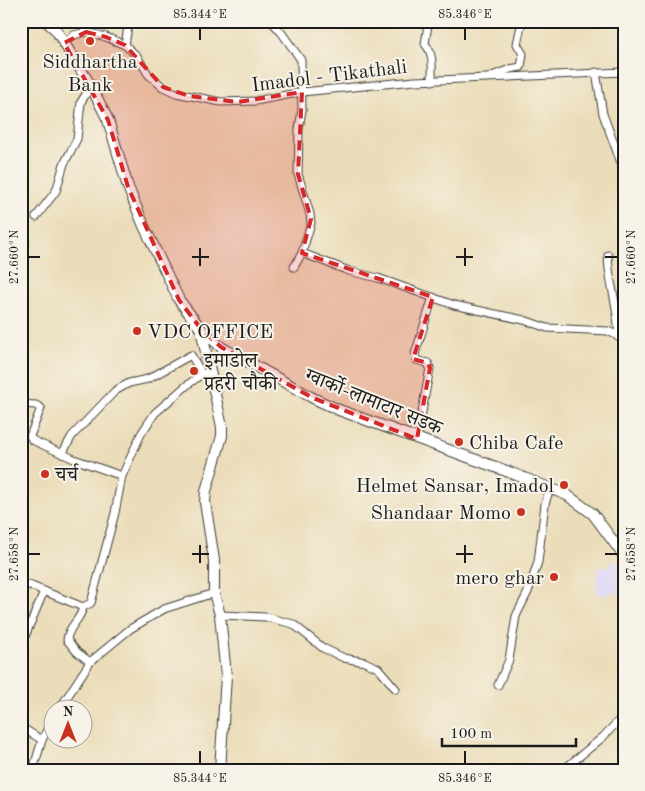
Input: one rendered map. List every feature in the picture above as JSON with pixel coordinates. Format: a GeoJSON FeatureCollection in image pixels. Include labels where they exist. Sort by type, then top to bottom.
{"type":"FeatureCollection","features":[{"type":"Feature","properties":{"kind":"main road","name":"ग्वार्को-लामाटार सडक"},"geometry":{"type":"LineString","coordinates":[[46,21],[56,30],[91,86],[108,120],[128,187],[144,226],[179,300],[201,329],[221,347],[313,398],[339,410],[567,495],[593,514],[624,556]]}},
{"type":"Feature","properties":{"kind":"main road"},"geometry":{"type":"LineString","coordinates":[[201,329],[205,373],[222,427],[222,436],[206,491],[205,502],[214,560],[214,592],[220,615],[226,676],[220,770]]}},
{"type":"Feature","properties":{"kind":"street"},"geometry":{"type":"LineString","coordinates":[[125,45],[129,21]]}},
{"type":"Feature","properties":{"kind":"street"},"geometry":{"type":"LineString","coordinates":[[271,21],[282,32],[300,58],[302,110],[299,129],[298,174],[311,219],[302,253],[294,267]]}},
{"type":"Feature","properties":{"kind":"street"},"geometry":{"type":"LineString","coordinates":[[432,80],[431,51],[426,44],[428,25],[435,21]]}},
{"type":"Feature","properties":{"kind":"street"},"geometry":{"type":"LineString","coordinates":[[487,78],[521,67],[523,54],[517,41],[522,21]]}},
{"type":"Feature","properties":{"kind":"street","name":"Imadol - Tikathali"},"geometry":{"type":"LineString","coordinates":[[64,43],[74,35],[86,32],[106,37],[125,45],[137,56],[152,78],[163,87],[176,93],[220,102],[256,102],[302,92],[432,80],[624,72]]}},
{"type":"Feature","properties":{"kind":"street"},"geometry":{"type":"LineString","coordinates":[[596,72],[603,114],[624,170]]}},
{"type":"Feature","properties":{"kind":"street"},"geometry":{"type":"LineString","coordinates":[[36,217],[56,190],[64,164],[77,140],[81,102],[91,86]]}},
{"type":"Feature","properties":{"kind":"street"},"geometry":{"type":"LineString","coordinates":[[21,239],[25,243],[21,250]]}},
{"type":"Feature","properties":{"kind":"street"},"geometry":{"type":"LineString","coordinates":[[302,253],[349,271],[378,278],[454,305],[524,320],[546,328],[608,331],[621,338]]}},
{"type":"Feature","properties":{"kind":"street"},"geometry":{"type":"LineString","coordinates":[[608,255],[621,338]]}},
{"type":"Feature","properties":{"kind":"street"},"geometry":{"type":"LineString","coordinates":[[417,439],[430,368],[428,363],[416,360],[415,354],[433,297]]}},
{"type":"Feature","properties":{"kind":"street"},"geometry":{"type":"LineString","coordinates":[[21,584],[29,585],[83,607],[91,603],[122,476],[141,434],[155,412],[205,373],[191,355],[148,378],[129,383],[115,391],[72,436],[62,454]]}},
{"type":"Feature","properties":{"kind":"street"},"geometry":{"type":"LineString","coordinates":[[21,404],[36,405],[41,408],[30,436],[32,440],[62,454],[122,476]]}},
{"type":"Feature","properties":{"kind":"street"},"geometry":{"type":"LineString","coordinates":[[498,685],[509,660],[516,616],[528,592],[538,562],[545,504],[550,488]]}},
{"type":"Feature","properties":{"kind":"street"},"geometry":{"type":"LineString","coordinates":[[21,646],[44,591]]}},
{"type":"Feature","properties":{"kind":"street"},"geometry":{"type":"LineString","coordinates":[[67,698],[90,662],[130,629],[164,609],[214,592]]}},
{"type":"Feature","properties":{"kind":"street"},"geometry":{"type":"LineString","coordinates":[[83,607],[82,614],[71,627],[67,640],[80,655],[90,662]]}},
{"type":"Feature","properties":{"kind":"street"},"geometry":{"type":"LineString","coordinates":[[220,615],[266,617],[293,624],[323,648],[344,658],[365,662],[378,668],[396,689]]}},
{"type":"Feature","properties":{"kind":"street"},"geometry":{"type":"LineString","coordinates":[[562,770],[603,737],[624,715]]}},
{"type":"Feature","properties":{"kind":"street"},"geometry":{"type":"LineString","coordinates":[[21,727],[42,740],[33,770]]}},
{"type":"Feature","properties":{"kind":"highlighted area"},"geometry":{"type":"Polygon","coordinates":[[[86,32],[106,37],[125,45],[163,87],[189,96],[238,102],[302,92],[298,174],[311,219],[302,253],[433,297],[413,359],[428,363],[430,368],[417,439],[313,398],[221,347],[201,329],[179,300],[128,187],[108,120],[64,43],[86,32]]]}},
{"type":"Feature","properties":{"kind":"shaded area"},"geometry":{"type":"Polygon","coordinates":[[[619,560],[624,565],[624,588],[621,595],[610,592],[609,597],[596,593],[598,567],[609,567],[610,562],[617,563],[619,560]]]}},
{"type":"Feature","properties":{"kind":"place","name":"Siddhartha Bank"},"geometry":{"type":"Point","coordinates":[90,41]}},
{"type":"Feature","properties":{"kind":"place","name":"VDC OFFICE"},"geometry":{"type":"Point","coordinates":[137,331]}},
{"type":"Feature","properties":{"kind":"place","name":"इमाडोल प्रहरी चौकी"},"geometry":{"type":"Point","coordinates":[194,371]}},
{"type":"Feature","properties":{"kind":"place","name":"Chiba Cafe"},"geometry":{"type":"Point","coordinates":[459,442]}},
{"type":"Feature","properties":{"kind":"place","name":"चर्च"},"geometry":{"type":"Point","coordinates":[45,474]}},
{"type":"Feature","properties":{"kind":"place","name":"Helmet Sansar, Imadol"},"geometry":{"type":"Point","coordinates":[564,485]}},
{"type":"Feature","properties":{"kind":"place","name":"Shandaar Momo"},"geometry":{"type":"Point","coordinates":[521,512]}},
{"type":"Feature","properties":{"kind":"place","name":"mero ghar"},"geometry":{"type":"Point","coordinates":[554,577]}}]}
